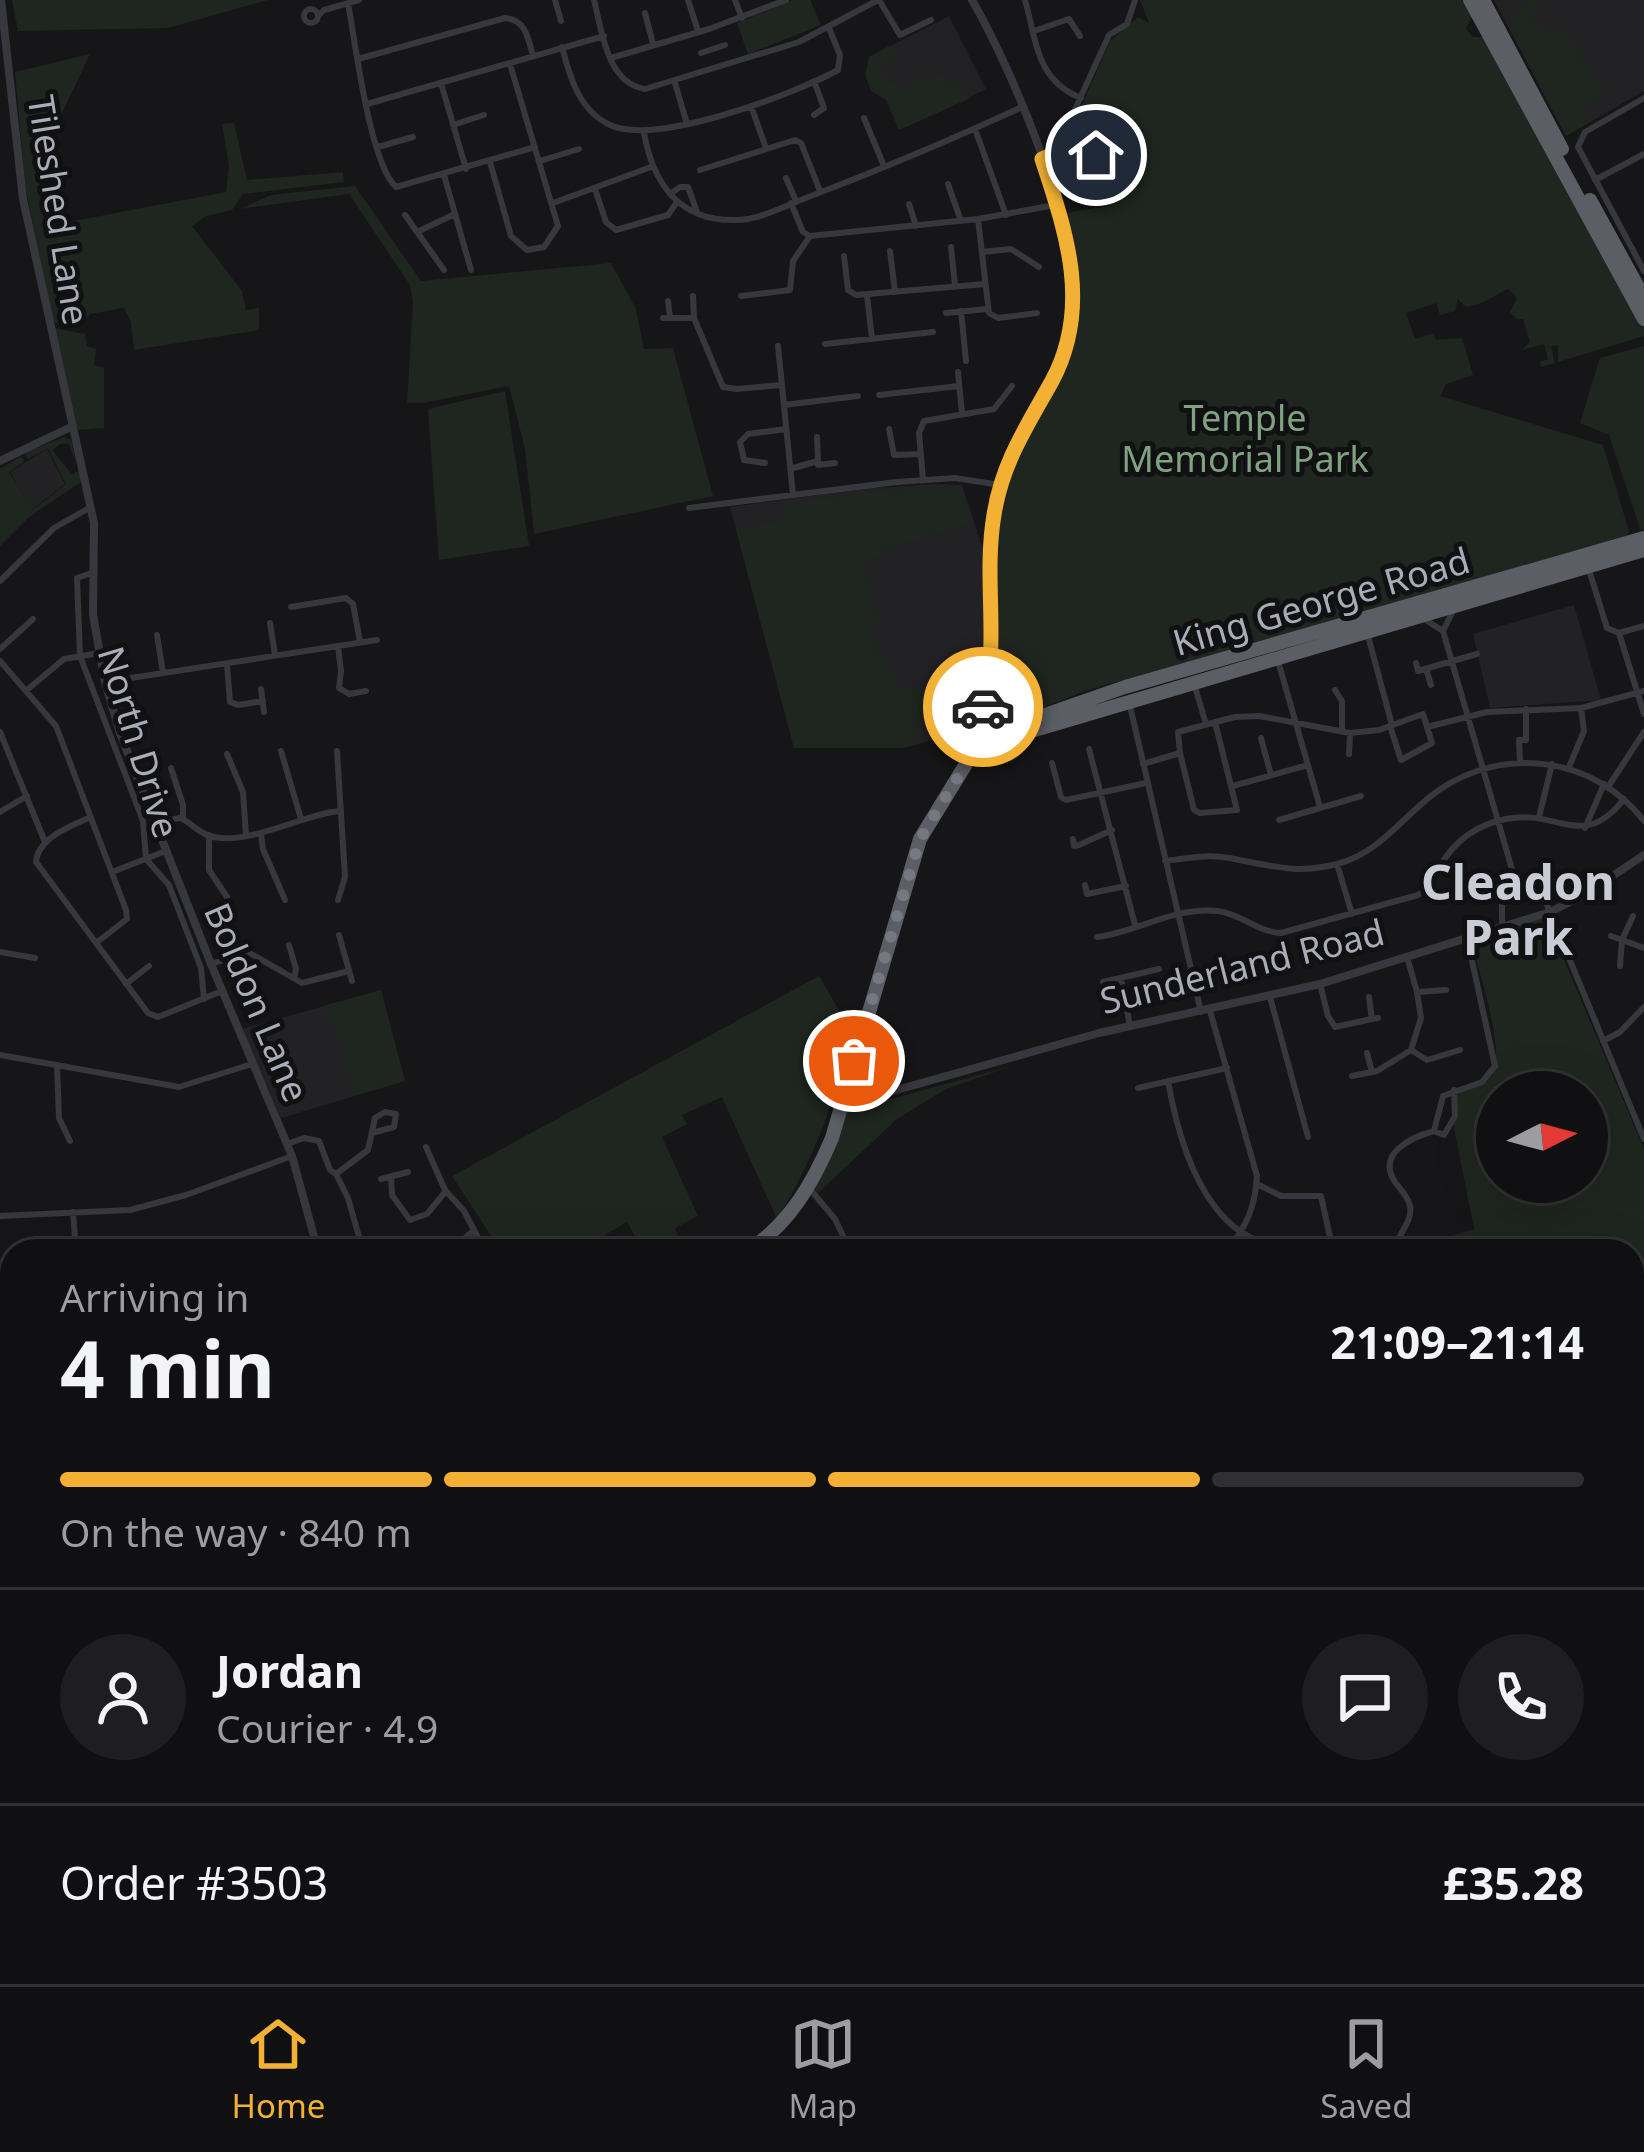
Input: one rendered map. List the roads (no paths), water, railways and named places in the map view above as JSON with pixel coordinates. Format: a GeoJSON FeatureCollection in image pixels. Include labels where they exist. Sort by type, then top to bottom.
{"type":"FeatureCollection","features":[{"type":"Feature","properties":{"kind":"highway"},"geometry":{"type":"LineString","coordinates":[[1470,0],[1644,320]]}},
{"type":"Feature","properties":{"kind":"highway"},"geometry":{"type":"LineString","coordinates":[[1483,0],[1644,298]]}},
{"type":"Feature","properties":{"kind":"highway","name":"King George Road"},"geometry":{"type":"LineString","coordinates":[[1595,561],[1644,538]]}},
{"type":"Feature","properties":{"kind":"highway","name":"King George Road"},"geometry":{"type":"LineString","coordinates":[[1018,727],[1033,718],[1644,550]]}},
{"type":"Feature","properties":{"kind":"highway","name":"King George Road"},"geometry":{"type":"LineString","coordinates":[[1127,694],[1194,682],[1275,651],[1367,632],[1419,610]]}},
{"type":"Feature","properties":{"kind":"highway"},"geometry":{"type":"LineString","coordinates":[[762,1239],[808,1188],[832,1138],[920,839],[960,775],[987,718],[998,713],[1018,727],[1011,753],[990,754],[960,775]]}},
{"type":"Feature","properties":{"kind":"highway"},"geometry":{"type":"LineString","coordinates":[[979,732],[990,754]]}},
{"type":"Feature","properties":{"kind":"street","name":"Tileshed Lane"},"geometry":{"type":"LineString","coordinates":[[1,0],[23,200],[91,507],[94,572]]}},
{"type":"Feature","properties":{"kind":"street"},"geometry":{"type":"LineString","coordinates":[[319,12],[359,0]]}},
{"type":"Feature","properties":{"kind":"street"},"geometry":{"type":"LineString","coordinates":[[555,0],[561,21]]}},
{"type":"Feature","properties":{"kind":"street"},"geometry":{"type":"LineString","coordinates":[[593,0],[619,76],[630,86],[646,89],[799,42],[879,0],[900,35],[927,20]]}},
{"type":"Feature","properties":{"kind":"street"},"geometry":{"type":"LineString","coordinates":[[688,0],[698,32]]}},
{"type":"Feature","properties":{"kind":"street"},"geometry":{"type":"LineString","coordinates":[[735,0],[742,18]]}},
{"type":"Feature","properties":{"kind":"street"},"geometry":{"type":"LineString","coordinates":[[611,58],[785,0]]}},
{"type":"Feature","properties":{"kind":"street"},"geometry":{"type":"LineString","coordinates":[[972,0],[1042,159],[1071,261],[1074,315],[1063,355],[1023,428],[1000,484],[991,535],[991,678],[998,713]]}},
{"type":"Feature","properties":{"kind":"street"},"geometry":{"type":"LineString","coordinates":[[1024,0],[1051,81],[1081,98]]}},
{"type":"Feature","properties":{"kind":"street"},"geometry":{"type":"LineString","coordinates":[[1042,159],[1052,155],[1062,140],[1109,34],[1127,24],[1135,0]]}},
{"type":"Feature","properties":{"kind":"street"},"geometry":{"type":"LineString","coordinates":[[349,3],[367,104],[389,181],[396,187],[536,147]]}},
{"type":"Feature","properties":{"kind":"street"},"geometry":{"type":"LineString","coordinates":[[645,13],[654,46]]}},
{"type":"Feature","properties":{"kind":"street"},"geometry":{"type":"LineString","coordinates":[[358,59],[505,18],[517,20],[524,28],[533,56]]}},
{"type":"Feature","properties":{"kind":"street"},"geometry":{"type":"LineString","coordinates":[[1034,31],[1070,20],[1079,36]]}},
{"type":"Feature","properties":{"kind":"street"},"geometry":{"type":"LineString","coordinates":[[562,47],[571,79],[591,112],[623,131],[644,133],[751,105],[838,70],[841,63],[829,28]]}},
{"type":"Feature","properties":{"kind":"street"},"geometry":{"type":"LineString","coordinates":[[701,52],[722,46],[709,29]]}},
{"type":"Feature","properties":{"kind":"street"},"geometry":{"type":"LineString","coordinates":[[367,104],[604,36]]}},
{"type":"Feature","properties":{"kind":"street"},"geometry":{"type":"LineString","coordinates":[[490,161],[511,236],[536,250],[554,238],[558,226],[510,64]]}},
{"type":"Feature","properties":{"kind":"street"},"geometry":{"type":"LineString","coordinates":[[814,81],[827,108],[814,115]]}},
{"type":"Feature","properties":{"kind":"street"},"geometry":{"type":"LineString","coordinates":[[441,83],[466,169]]}},
{"type":"Feature","properties":{"kind":"street"},"geometry":{"type":"LineString","coordinates":[[675,83],[687,124]]}},
{"type":"Feature","properties":{"kind":"street"},"geometry":{"type":"LineString","coordinates":[[1644,98],[1582,136],[1579,151],[1640,254],[1644,271]]}},
{"type":"Feature","properties":{"kind":"street"},"geometry":{"type":"LineString","coordinates":[[751,105],[766,148]]}},
{"type":"Feature","properties":{"kind":"street"},"geometry":{"type":"LineString","coordinates":[[644,133],[651,167],[677,202],[697,212],[737,220],[820,192],[1022,107]]}},
{"type":"Feature","properties":{"kind":"street"},"geometry":{"type":"LineString","coordinates":[[453,124],[484,116]]}},
{"type":"Feature","properties":{"kind":"street"},"geometry":{"type":"LineString","coordinates":[[864,118],[884,166]]}},
{"type":"Feature","properties":{"kind":"street"},"geometry":{"type":"LineString","coordinates":[[975,129],[1006,214]]}},
{"type":"Feature","properties":{"kind":"street"},"geometry":{"type":"LineString","coordinates":[[378,147],[412,137]]}},
{"type":"Feature","properties":{"kind":"street"},"geometry":{"type":"LineString","coordinates":[[700,170],[788,140],[801,143],[820,192]]}},
{"type":"Feature","properties":{"kind":"street"},"geometry":{"type":"LineString","coordinates":[[1062,140],[1096,155],[1111,202]]}},
{"type":"Feature","properties":{"kind":"street"},"geometry":{"type":"LineString","coordinates":[[540,161],[579,149]]}},
{"type":"Feature","properties":{"kind":"street"},"geometry":{"type":"LineString","coordinates":[[1595,180],[1644,154]]}},
{"type":"Feature","properties":{"kind":"street"},"geometry":{"type":"LineString","coordinates":[[553,203],[651,167]]}},
{"type":"Feature","properties":{"kind":"street"},"geometry":{"type":"LineString","coordinates":[[444,175],[471,270]]}},
{"type":"Feature","properties":{"kind":"street"},"geometry":{"type":"LineString","coordinates":[[786,178],[803,232],[810,236],[978,219],[1054,205]]}},
{"type":"Feature","properties":{"kind":"street"},"geometry":{"type":"LineString","coordinates":[[948,184],[962,221]]}},
{"type":"Feature","properties":{"kind":"street"},"geometry":{"type":"LineString","coordinates":[[670,194],[688,188],[697,212]]}},
{"type":"Feature","properties":{"kind":"street"},"geometry":{"type":"LineString","coordinates":[[595,190],[606,221],[616,230],[668,215],[677,202]]}},
{"type":"Feature","properties":{"kind":"street"},"geometry":{"type":"LineString","coordinates":[[909,204],[916,226]]}},
{"type":"Feature","properties":{"kind":"street"},"geometry":{"type":"LineString","coordinates":[[417,232],[455,214]]}},
{"type":"Feature","properties":{"kind":"street"},"geometry":{"type":"LineString","coordinates":[[405,215],[444,270]]}},
{"type":"Feature","properties":{"kind":"street"},"geometry":{"type":"LineString","coordinates":[[978,219],[987,309]]}},
{"type":"Feature","properties":{"kind":"street"},"geometry":{"type":"LineString","coordinates":[[741,296],[790,290],[793,261],[810,236]]}},
{"type":"Feature","properties":{"kind":"street"},"geometry":{"type":"LineString","coordinates":[[951,247],[956,286]]}},
{"type":"Feature","properties":{"kind":"street"},"geometry":{"type":"LineString","coordinates":[[982,252],[1011,249],[1039,267]]}},
{"type":"Feature","properties":{"kind":"street"},"geometry":{"type":"LineString","coordinates":[[890,251],[895,292]]}},
{"type":"Feature","properties":{"kind":"street"},"geometry":{"type":"LineString","coordinates":[[844,256],[848,290],[856,295],[985,284]]}},
{"type":"Feature","properties":{"kind":"street"},"geometry":{"type":"LineString","coordinates":[[867,295],[872,339]]}},
{"type":"Feature","properties":{"kind":"street"},"geometry":{"type":"LineString","coordinates":[[693,296],[694,318],[723,387],[782,385]]}},
{"type":"Feature","properties":{"kind":"street"},"geometry":{"type":"LineString","coordinates":[[668,301],[666,318],[694,318]]}},
{"type":"Feature","properties":{"kind":"street"},"geometry":{"type":"LineString","coordinates":[[946,313],[987,309],[998,318],[1037,313]]}},
{"type":"Feature","properties":{"kind":"street"},"geometry":{"type":"LineString","coordinates":[[962,311],[966,361]]}},
{"type":"Feature","properties":{"kind":"street"},"geometry":{"type":"LineString","coordinates":[[825,344],[933,332]]}},
{"type":"Feature","properties":{"kind":"street"},"geometry":{"type":"LineString","coordinates":[[921,334],[922,349]]}},
{"type":"Feature","properties":{"kind":"street"},"geometry":{"type":"LineString","coordinates":[[836,343],[837,357]]}},
{"type":"Feature","properties":{"kind":"street"},"geometry":{"type":"LineString","coordinates":[[778,346],[793,495]]}},
{"type":"Feature","properties":{"kind":"street"},"geometry":{"type":"LineString","coordinates":[[958,372],[962,413]]}},
{"type":"Feature","properties":{"kind":"street"},"geometry":{"type":"LineString","coordinates":[[879,394],[959,386]]}},
{"type":"Feature","properties":{"kind":"street"},"geometry":{"type":"LineString","coordinates":[[923,480],[919,433],[923,421],[994,409],[1012,386]]}},
{"type":"Feature","properties":{"kind":"street"},"geometry":{"type":"LineString","coordinates":[[784,405],[858,396]]}},
{"type":"Feature","properties":{"kind":"street"},"geometry":{"type":"LineString","coordinates":[[845,398],[846,410]]}},
{"type":"Feature","properties":{"kind":"street"},"geometry":{"type":"LineString","coordinates":[[0,461],[73,426]]}},
{"type":"Feature","properties":{"kind":"street"},"geometry":{"type":"LineString","coordinates":[[765,463],[744,460],[739,449],[743,437],[786,429]]}},
{"type":"Feature","properties":{"kind":"street"},"geometry":{"type":"LineString","coordinates":[[889,429],[894,455],[921,454]]}},
{"type":"Feature","properties":{"kind":"street"},"geometry":{"type":"LineString","coordinates":[[815,465],[820,442]]}},
{"type":"Feature","properties":{"kind":"street"},"geometry":{"type":"LineString","coordinates":[[790,469],[835,463]]}},
{"type":"Feature","properties":{"kind":"street"},"geometry":{"type":"LineString","coordinates":[[689,508],[923,480],[956,478],[1000,484]]}},
{"type":"Feature","properties":{"kind":"street"},"geometry":{"type":"LineString","coordinates":[[0,581],[54,528],[91,507]]}},
{"type":"Feature","properties":{"kind":"street"},"geometry":{"type":"LineString","coordinates":[[1595,561],[1604,625],[1619,633],[1641,692],[1644,714]]}},
{"type":"Feature","properties":{"kind":"street","name":"Boldon Lane"},"geometry":{"type":"LineString","coordinates":[[94,572],[93,615],[105,682],[166,851],[292,1156],[315,1239]]}},
{"type":"Feature","properties":{"kind":"street","name":"North Drive"},"geometry":{"type":"LineString","coordinates":[[94,572],[77,578],[80,656],[143,821],[146,859],[169,885],[202,968],[204,999]]}},
{"type":"Feature","properties":{"kind":"street"},"geometry":{"type":"LineString","coordinates":[[291,608],[350,600],[360,642]]}},
{"type":"Feature","properties":{"kind":"street"},"geometry":{"type":"LineString","coordinates":[[1443,631],[1453,601]]}},
{"type":"Feature","properties":{"kind":"street"},"geometry":{"type":"LineString","coordinates":[[1419,610],[1443,631],[1518,890]]}},
{"type":"Feature","properties":{"kind":"street"},"geometry":{"type":"LineString","coordinates":[[0,649],[33,620]]}},
{"type":"Feature","properties":{"kind":"street"},"geometry":{"type":"LineString","coordinates":[[270,623],[275,656]]}},
{"type":"Feature","properties":{"kind":"street"},"geometry":{"type":"LineString","coordinates":[[1619,633],[1644,626]]}},
{"type":"Feature","properties":{"kind":"street"},"geometry":{"type":"LineString","coordinates":[[1194,682],[1210,723],[1234,786],[1237,809],[1195,810],[1178,731],[1210,723],[1259,716],[1346,732],[1391,725],[1423,715],[1432,743],[1401,760],[1391,725],[1367,632]]}},
{"type":"Feature","properties":{"kind":"street"},"geometry":{"type":"LineString","coordinates":[[157,635],[163,674]]}},
{"type":"Feature","properties":{"kind":"street"},"geometry":{"type":"LineString","coordinates":[[105,682],[377,640]]}},
{"type":"Feature","properties":{"kind":"street"},"geometry":{"type":"LineString","coordinates":[[338,646],[339,688],[349,694],[366,692]]}},
{"type":"Feature","properties":{"kind":"street"},"geometry":{"type":"LineString","coordinates":[[1275,651],[1320,807]]}},
{"type":"Feature","properties":{"kind":"street"},"geometry":{"type":"LineString","coordinates":[[27,691],[58,663],[98,653]]}},
{"type":"Feature","properties":{"kind":"street"},"geometry":{"type":"LineString","coordinates":[[1416,663],[1418,671],[1477,655]]}},
{"type":"Feature","properties":{"kind":"street"},"geometry":{"type":"LineString","coordinates":[[0,661],[56,726],[112,872],[127,919],[96,944]]}},
{"type":"Feature","properties":{"kind":"street"},"geometry":{"type":"LineString","coordinates":[[227,664],[230,702],[262,701]]}},
{"type":"Feature","properties":{"kind":"street"},"geometry":{"type":"LineString","coordinates":[[1426,669],[1431,685]]}},
{"type":"Feature","properties":{"kind":"street"},"geometry":{"type":"LineString","coordinates":[[979,732],[991,678]]}},
{"type":"Feature","properties":{"kind":"street"},"geometry":{"type":"LineString","coordinates":[[261,689],[264,712]]}},
{"type":"Feature","properties":{"kind":"street"},"geometry":{"type":"LineString","coordinates":[[1334,690],[1342,701],[1347,755],[1359,752]]}},
{"type":"Feature","properties":{"kind":"street"},"geometry":{"type":"LineString","coordinates":[[1427,727],[1468,715],[1581,708],[1641,692]]}},
{"type":"Feature","properties":{"kind":"street"},"geometry":{"type":"LineString","coordinates":[[1127,694],[1157,806],[1178,914],[1253,1158],[1256,1201],[1236,1239]]}},
{"type":"Feature","properties":{"kind":"street"},"geometry":{"type":"LineString","coordinates":[[1569,768],[1584,731],[1581,708]]}},
{"type":"Feature","properties":{"kind":"street"},"geometry":{"type":"LineString","coordinates":[[1520,761],[1526,709]]}},
{"type":"Feature","properties":{"kind":"street"},"geometry":{"type":"LineString","coordinates":[[0,732],[45,842]]}},
{"type":"Feature","properties":{"kind":"street"},"geometry":{"type":"LineString","coordinates":[[1585,828],[1606,786],[1644,732]]}},
{"type":"Feature","properties":{"kind":"street"},"geometry":{"type":"LineString","coordinates":[[1261,738],[1271,775]]}},
{"type":"Feature","properties":{"kind":"street"},"geometry":{"type":"LineString","coordinates":[[1089,749],[1136,925]]}},
{"type":"Feature","properties":{"kind":"street"},"geometry":{"type":"LineString","coordinates":[[338,751],[345,877],[338,901]]}},
{"type":"Feature","properties":{"kind":"street"},"geometry":{"type":"LineString","coordinates":[[281,752],[301,819]]}},
{"type":"Feature","properties":{"kind":"street"},"geometry":{"type":"LineString","coordinates":[[1143,764],[1180,753]]}},
{"type":"Feature","properties":{"kind":"street"},"geometry":{"type":"LineString","coordinates":[[226,754],[244,793],[246,835]]}},
{"type":"Feature","properties":{"kind":"street"},"geometry":{"type":"LineString","coordinates":[[1165,861],[1226,857],[1274,870],[1337,864],[1380,843],[1441,789],[1484,769],[1520,761],[1569,768],[1606,786],[1644,820]]}},
{"type":"Feature","properties":{"kind":"street"},"geometry":{"type":"LineString","coordinates":[[1052,763],[1066,800],[1147,782]]}},
{"type":"Feature","properties":{"kind":"street"},"geometry":{"type":"LineString","coordinates":[[1539,817],[1552,764]]}},
{"type":"Feature","properties":{"kind":"street"},"geometry":{"type":"LineString","coordinates":[[1234,786],[1308,765]]}},
{"type":"Feature","properties":{"kind":"street"},"geometry":{"type":"LineString","coordinates":[[171,768],[183,819]]}},
{"type":"Feature","properties":{"kind":"street"},"geometry":{"type":"LineString","coordinates":[[0,812],[27,796]]}},
{"type":"Feature","properties":{"kind":"street"},"geometry":{"type":"LineString","coordinates":[[1279,820],[1361,796]]}},
{"type":"Feature","properties":{"kind":"street"},"geometry":{"type":"LineString","coordinates":[[1097,937],[1178,914],[1217,910],[1281,933],[1425,891],[1455,844],[1477,828],[1539,817],[1585,828],[1604,820],[1624,799]]}},
{"type":"Feature","properties":{"kind":"street"},"geometry":{"type":"LineString","coordinates":[[155,823],[183,819],[208,835],[246,835],[317,813],[341,811]]}},
{"type":"Feature","properties":{"kind":"street"},"geometry":{"type":"LineString","coordinates":[[91,817],[45,842],[36,862],[96,944],[153,1016],[222,992]]}},
{"type":"Feature","properties":{"kind":"street"},"geometry":{"type":"LineString","coordinates":[[1073,839],[1074,846],[1112,830]]}},
{"type":"Feature","properties":{"kind":"street"},"geometry":{"type":"LineString","coordinates":[[261,834],[286,900]]}},
{"type":"Feature","properties":{"kind":"street"},"geometry":{"type":"LineString","coordinates":[[208,835],[209,870],[227,898]]}},
{"type":"Feature","properties":{"kind":"street"},"geometry":{"type":"LineString","coordinates":[[112,872],[166,851]]}},
{"type":"Feature","properties":{"kind":"street","name":"Sunderland Road"},"geometry":{"type":"LineString","coordinates":[[842,1105],[1130,1026],[1270,998],[1407,957],[1550,912],[1584,896],[1644,854]]}},
{"type":"Feature","properties":{"kind":"street"},"geometry":{"type":"LineString","coordinates":[[1337,864],[1352,914]]}},
{"type":"Feature","properties":{"kind":"street"},"geometry":{"type":"LineString","coordinates":[[1085,885],[1087,894],[1126,886]]}},
{"type":"Feature","properties":{"kind":"street"},"geometry":{"type":"LineString","coordinates":[[1502,925],[1504,901],[1518,890],[1541,894],[1644,1139]]}},
{"type":"Feature","properties":{"kind":"street"},"geometry":{"type":"LineString","coordinates":[[1620,966],[1622,940],[1633,916]]}},
{"type":"Feature","properties":{"kind":"street"},"geometry":{"type":"LineString","coordinates":[[339,935],[338,947],[352,981]]}},
{"type":"Feature","properties":{"kind":"street"},"geometry":{"type":"LineString","coordinates":[[1611,936],[1644,947]]}},
{"type":"Feature","properties":{"kind":"street"},"geometry":{"type":"LineString","coordinates":[[1434,1131],[1443,1096],[1490,1076],[1496,1057],[1467,938]]}},
{"type":"Feature","properties":{"kind":"street"},"geometry":{"type":"LineString","coordinates":[[289,945],[296,969],[293,978]]}},
{"type":"Feature","properties":{"kind":"street"},"geometry":{"type":"LineString","coordinates":[[0,952],[34,958]]}},
{"type":"Feature","properties":{"kind":"street"},"geometry":{"type":"LineString","coordinates":[[211,964],[248,952],[305,983],[349,970]]}},
{"type":"Feature","properties":{"kind":"street"},"geometry":{"type":"LineString","coordinates":[[1352,1076],[1372,1072],[1411,1050],[1421,1018],[1407,957]]}},
{"type":"Feature","properties":{"kind":"street"},"geometry":{"type":"LineString","coordinates":[[127,984],[149,965]]}},
{"type":"Feature","properties":{"kind":"street"},"geometry":{"type":"LineString","coordinates":[[1103,982],[1159,969]]}},
{"type":"Feature","properties":{"kind":"street"},"geometry":{"type":"LineString","coordinates":[[1121,978],[1130,1026]]}},
{"type":"Feature","properties":{"kind":"street"},"geometry":{"type":"LineString","coordinates":[[1319,984],[1335,1027],[1375,1019],[1369,997]]}},
{"type":"Feature","properties":{"kind":"street"},"geometry":{"type":"LineString","coordinates":[[1418,992],[1446,990]]}},
{"type":"Feature","properties":{"kind":"street"},"geometry":{"type":"LineString","coordinates":[[1270,998],[1308,1137]]}},
{"type":"Feature","properties":{"kind":"street"},"geometry":{"type":"LineString","coordinates":[[1603,1041],[1642,1013]]}},
{"type":"Feature","properties":{"kind":"street"},"geometry":{"type":"LineString","coordinates":[[1411,1050],[1427,1060],[1460,1050]]}},
{"type":"Feature","properties":{"kind":"street"},"geometry":{"type":"LineString","coordinates":[[1367,1053],[1372,1072]]}},
{"type":"Feature","properties":{"kind":"street"},"geometry":{"type":"LineString","coordinates":[[0,1054],[179,1088],[251,1064]]}},
{"type":"Feature","properties":{"kind":"street"},"geometry":{"type":"LineString","coordinates":[[57,1065],[59,1118],[70,1141]]}},
{"type":"Feature","properties":{"kind":"street"},"geometry":{"type":"LineString","coordinates":[[1138,1088],[1227,1068]]}},
{"type":"Feature","properties":{"kind":"street"},"geometry":{"type":"LineString","coordinates":[[1168,1081],[1203,1194],[1228,1223],[1252,1239]]}},
{"type":"Feature","properties":{"kind":"street"},"geometry":{"type":"LineString","coordinates":[[1398,1239],[1411,1208],[1390,1172],[1391,1158],[1405,1142],[1434,1131],[1444,1136],[1452,1127],[1454,1090]]}},
{"type":"Feature","properties":{"kind":"street"},"geometry":{"type":"LineString","coordinates":[[336,1174],[368,1150],[372,1133]]}},
{"type":"Feature","properties":{"kind":"street"},"geometry":{"type":"LineString","coordinates":[[287,1144],[304,1138],[319,1141],[348,1198],[360,1239]]}},
{"type":"Feature","properties":{"kind":"street"},"geometry":{"type":"LineString","coordinates":[[426,1148],[446,1191],[480,1239]]}},
{"type":"Feature","properties":{"kind":"street"},"geometry":{"type":"LineString","coordinates":[[0,1216],[130,1210],[292,1156]]}},
{"type":"Feature","properties":{"kind":"street"},"geometry":{"type":"LineString","coordinates":[[408,1172],[386,1178],[410,1220],[427,1214],[446,1191]]}},
{"type":"Feature","properties":{"kind":"street"},"geometry":{"type":"LineString","coordinates":[[1257,1184],[1281,1196],[1321,1196],[1331,1239]]}},
{"type":"Feature","properties":{"kind":"street"},"geometry":{"type":"LineString","coordinates":[[808,1188],[835,1219],[844,1239]]}},
{"type":"Feature","properties":{"kind":"street"},"geometry":{"type":"LineString","coordinates":[[74,1212],[75,1239]]}},
{"type":"Feature","properties":{"kind":"street"},"geometry":{"type":"LineString","coordinates":[[464,1239],[475,1229]]}},
{"type":"Feature","properties":{"kind":"district","name":"Cleadon Park"},"geometry":{"type":"Point","coordinates":[1518,908]}},
{"type":"Feature","properties":{"kind":"park label","name":"Temple Memorial Park"},"geometry":{"type":"Point","coordinates":[1245,438]}}]}
